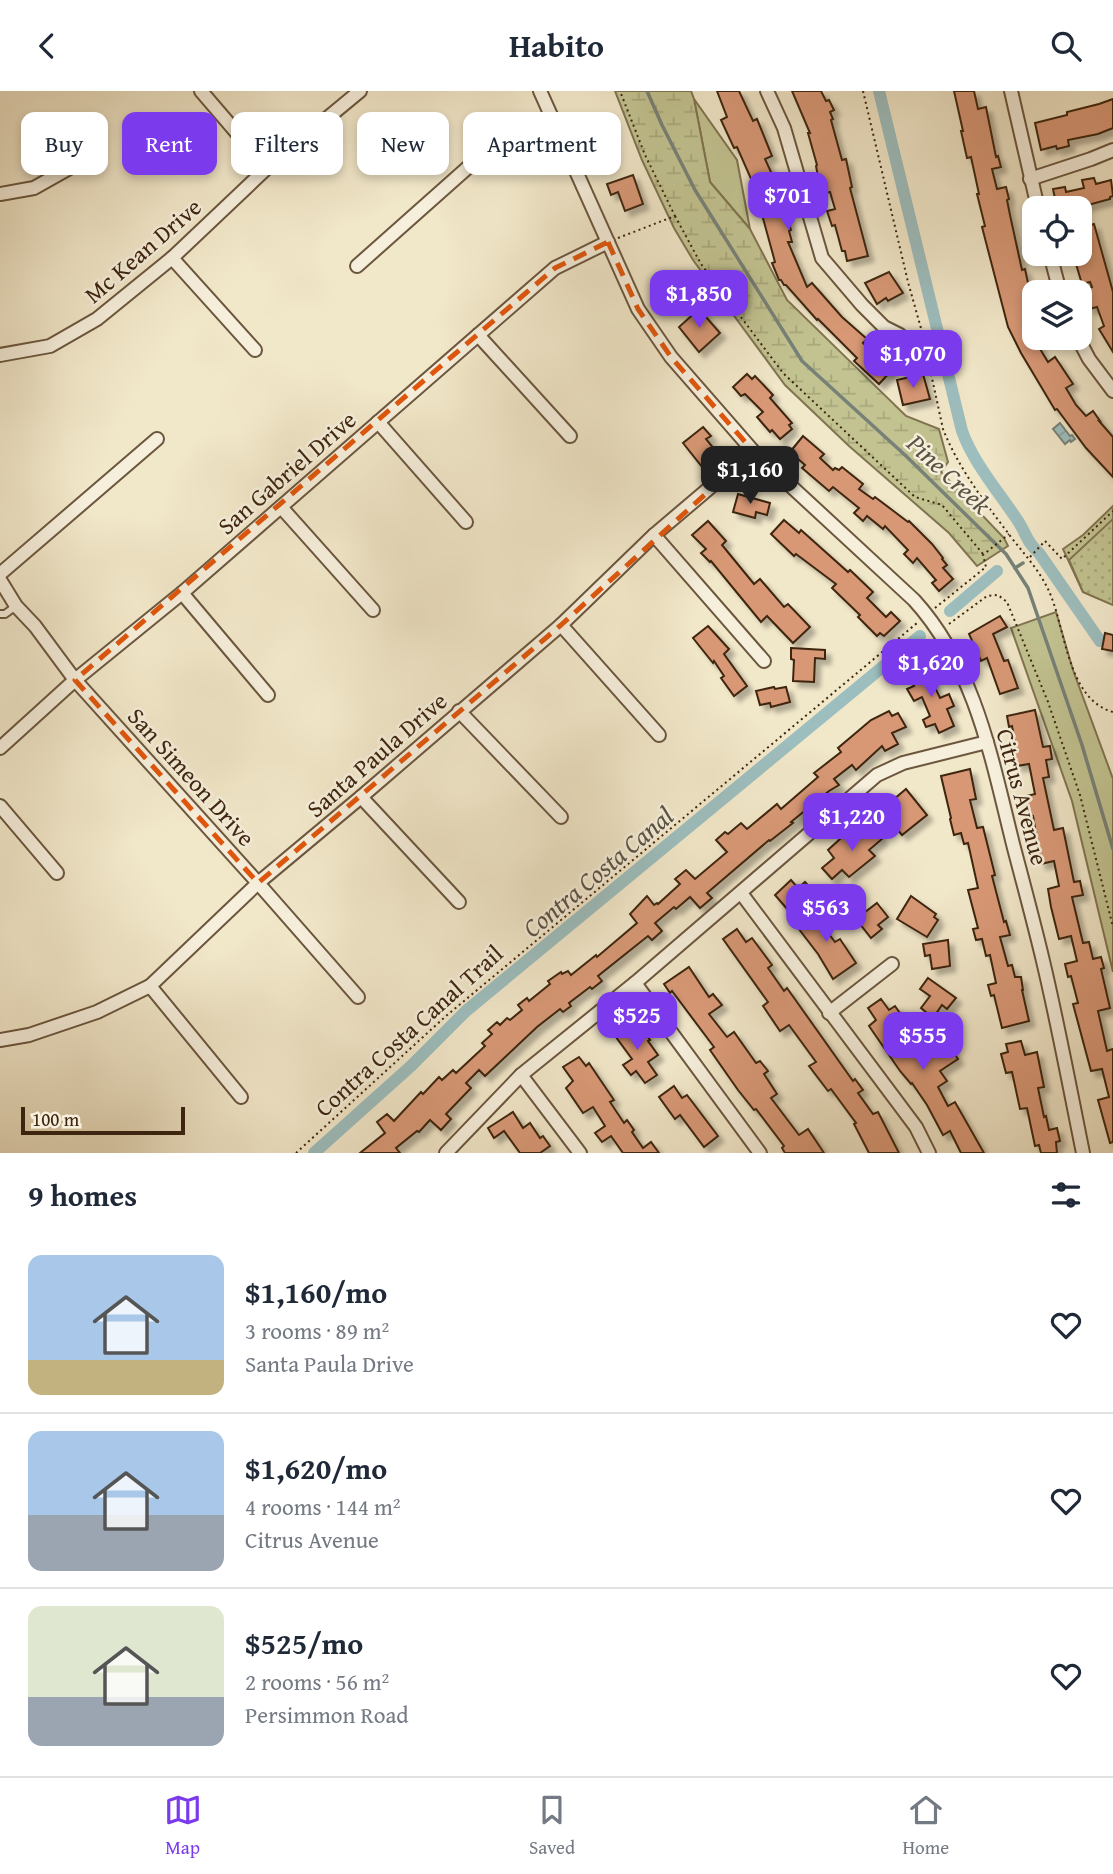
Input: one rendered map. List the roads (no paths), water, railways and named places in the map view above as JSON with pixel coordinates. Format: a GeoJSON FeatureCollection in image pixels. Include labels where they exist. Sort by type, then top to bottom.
{"type":"FeatureCollection","features":[{"type":"Feature","properties":{"kind":"street"},"geometry":{"type":"LineString","coordinates":[[201,91],[231,126]]}},
{"type":"Feature","properties":{"kind":"street","name":"Mc Kean Drive"},"geometry":{"type":"LineString","coordinates":[[335,112],[360,91]]}},
{"type":"Feature","properties":{"kind":"street","name":"Citrus Avenue"},"geometry":{"type":"LineString","coordinates":[[540,91],[549,112]]}},
{"type":"Feature","properties":{"kind":"street"},"geometry":{"type":"LineString","coordinates":[[767,91],[784,128],[822,258],[884,327],[900,335]]}},
{"type":"Feature","properties":{"kind":"street"},"geometry":{"type":"LineString","coordinates":[[1010,91],[1035,196]]}},
{"type":"Feature","properties":{"kind":"street"},"geometry":{"type":"LineString","coordinates":[[1030,179],[1113,150]]}},
{"type":"Feature","properties":{"kind":"street"},"geometry":{"type":"LineString","coordinates":[[357,266],[463,172]]}},
{"type":"Feature","properties":{"kind":"street"},"geometry":{"type":"LineString","coordinates":[[0,194],[34,188],[57,175]]}},
{"type":"Feature","properties":{"kind":"street","name":"Mc Kean Drive"},"geometry":{"type":"LineString","coordinates":[[0,355],[50,346],[97,319],[172,258],[260,175]]}},
{"type":"Feature","properties":{"kind":"street","name":"Citrus Avenue"},"geometry":{"type":"LineString","coordinates":[[578,175],[638,309],[671,357],[753,451],[914,600],[927,615],[956,661],[969,687],[987,742],[1043,963],[1083,1153]]}},
{"type":"Feature","properties":{"kind":"street","name":"San Gabriel Drive"},"geometry":{"type":"LineString","coordinates":[[0,748],[75,680],[182,593],[555,268],[608,241]]}},
{"type":"Feature","properties":{"kind":"street"},"geometry":{"type":"LineString","coordinates":[[172,258],[255,350]]}},
{"type":"Feature","properties":{"kind":"street"},"geometry":{"type":"LineString","coordinates":[[478,335],[570,436]]}},
{"type":"Feature","properties":{"kind":"street"},"geometry":{"type":"LineString","coordinates":[[1084,350],[1113,391]]}},
{"type":"Feature","properties":{"kind":"street"},"geometry":{"type":"LineString","coordinates":[[378,422],[466,522]]}},
{"type":"Feature","properties":{"kind":"street"},"geometry":{"type":"LineString","coordinates":[[0,574],[157,439]]}},
{"type":"Feature","properties":{"kind":"street","name":"Santa Paula Drive"},"geometry":{"type":"LineString","coordinates":[[0,1040],[29,1035],[97,1012],[150,986],[258,883],[561,625],[654,535],[753,451]]}},
{"type":"Feature","properties":{"kind":"street"},"geometry":{"type":"LineString","coordinates":[[281,507],[373,610]]}},
{"type":"Feature","properties":{"kind":"street"},"geometry":{"type":"LineString","coordinates":[[654,535],[764,661]]}},
{"type":"Feature","properties":{"kind":"street","name":"San Simeon Drive"},"geometry":{"type":"LineString","coordinates":[[0,580],[16,606],[35,626],[75,680],[358,997]]}},
{"type":"Feature","properties":{"kind":"street"},"geometry":{"type":"LineString","coordinates":[[182,593],[268,695]]}},
{"type":"Feature","properties":{"kind":"street"},"geometry":{"type":"LineString","coordinates":[[561,625],[659,736]]}},
{"type":"Feature","properties":{"kind":"street"},"geometry":{"type":"LineString","coordinates":[[459,711],[561,817]]}},
{"type":"Feature","properties":{"kind":"street"},"geometry":{"type":"LineString","coordinates":[[446,1153],[521,1075],[635,983],[877,775],[903,763],[987,742]]}},
{"type":"Feature","properties":{"kind":"street"},"geometry":{"type":"LineString","coordinates":[[362,797],[459,902]]}},
{"type":"Feature","properties":{"kind":"street"},"geometry":{"type":"LineString","coordinates":[[0,806],[57,873]]}},
{"type":"Feature","properties":{"kind":"street"},"geometry":{"type":"LineString","coordinates":[[741,893],[916,1127],[929,1153]]}},
{"type":"Feature","properties":{"kind":"street"},"geometry":{"type":"LineString","coordinates":[[829,1013],[892,964]]}},
{"type":"Feature","properties":{"kind":"street"},"geometry":{"type":"LineString","coordinates":[[635,983],[760,1153]]}},
{"type":"Feature","properties":{"kind":"street"},"geometry":{"type":"LineString","coordinates":[[150,986],[240,1097]]}},
{"type":"Feature","properties":{"kind":"street"},"geometry":{"type":"LineString","coordinates":[[521,1075],[580,1153]]}},
{"type":"Feature","properties":{"kind":"lane"},"geometry":{"type":"LineString","coordinates":[[0,614],[5,614],[16,606]]}},
{"type":"Feature","properties":{"kind":"water"},"geometry":{"type":"Polygon","coordinates":[[[1060,423],[1075,439],[1071,442],[1070,440],[1065,444],[1053,429],[1060,423]]]}},
{"type":"Feature","properties":{"kind":"waterway","name":"Pine Creek"},"geometry":{"type":"LineString","coordinates":[[647,91],[695,190],[802,361],[906,456],[1006,554],[1028,588],[1082,745],[1113,849]]}},
{"type":"Feature","properties":{"kind":"waterway","name":"Contra Costa Canal"},"geometry":{"type":"LineString","coordinates":[[879,91],[962,431],[980,466],[1018,521],[1029,542],[1100,641]]}},
{"type":"Feature","properties":{"kind":"waterway"},"geometry":{"type":"LineString","coordinates":[[1015,568],[1023,563]]}},
{"type":"Feature","properties":{"kind":"waterway","name":"Contra Costa Canal"},"geometry":{"type":"LineString","coordinates":[[950,611],[997,571]]}},
{"type":"Feature","properties":{"kind":"waterway","name":"Contra Costa Canal"},"geometry":{"type":"LineString","coordinates":[[314,1153],[411,1066],[466,1011],[920,636]]}}]}
